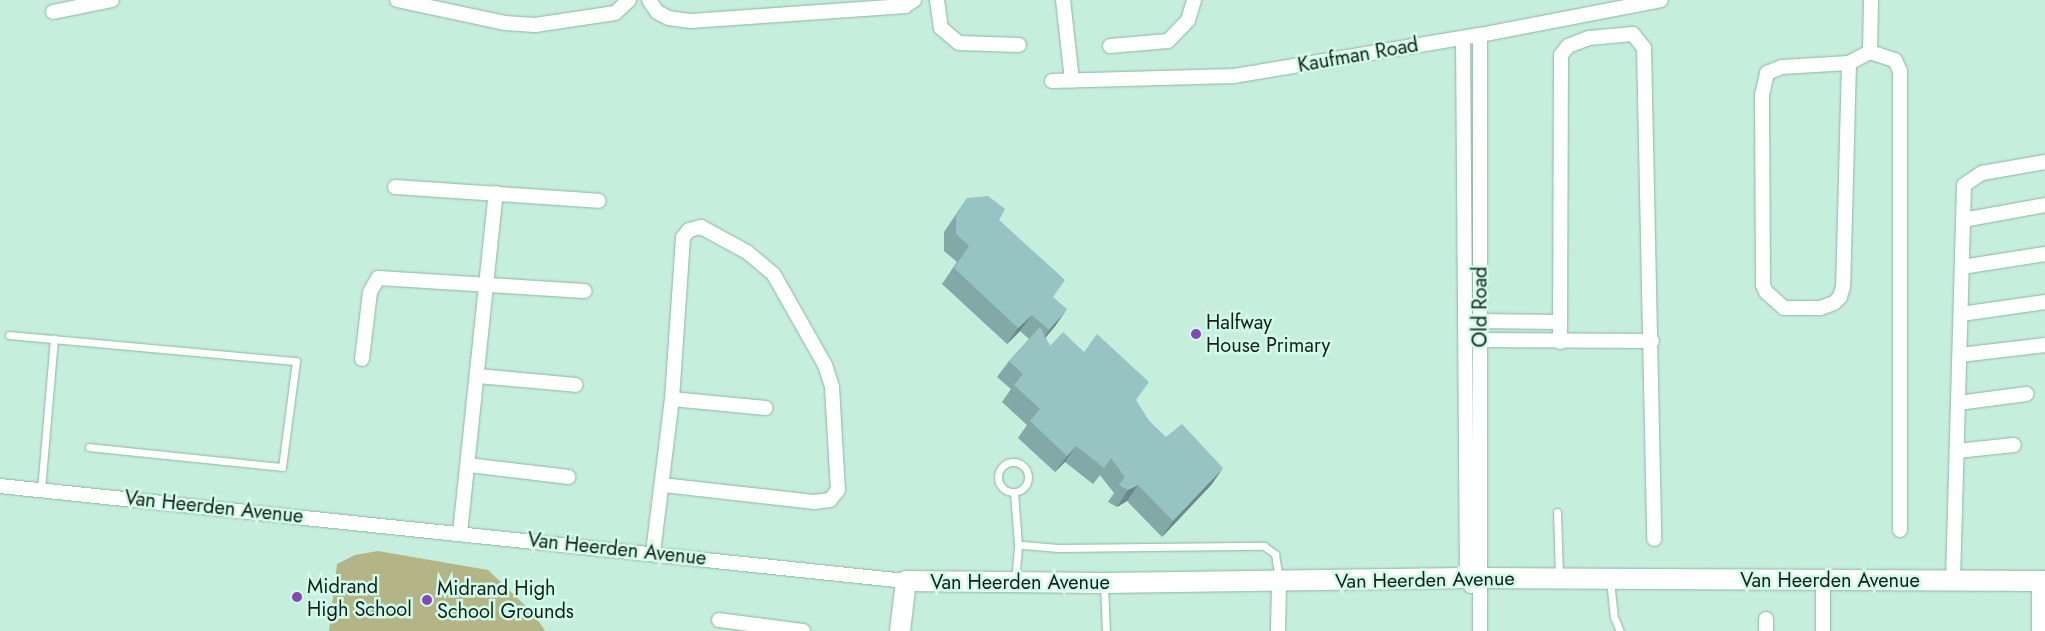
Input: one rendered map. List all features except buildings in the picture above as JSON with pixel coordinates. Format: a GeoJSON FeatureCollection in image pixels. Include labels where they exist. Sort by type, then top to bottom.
{"type":"FeatureCollection","features":[{"type":"Feature","properties":{"kind":"street"},"geometry":{"type":"LineString","coordinates":[[53,12],[112,0]]}},
{"type":"Feature","properties":{"kind":"street"},"geometry":{"type":"LineString","coordinates":[[397,0],[506,23],[535,25],[615,13],[629,0]]}},
{"type":"Feature","properties":{"kind":"street"},"geometry":{"type":"LineString","coordinates":[[650,0],[657,12],[669,18],[691,21],[905,6],[914,0]]}},
{"type":"Feature","properties":{"kind":"street"},"geometry":{"type":"LineString","coordinates":[[937,0],[941,28],[959,44],[1019,45]]}},
{"type":"Feature","properties":{"kind":"street"},"geometry":{"type":"LineString","coordinates":[[1063,0],[1072,80]]}},
{"type":"Feature","properties":{"kind":"street"},"geometry":{"type":"LineString","coordinates":[[1110,46],[1168,41],[1188,20],[1194,0]]}},
{"type":"Feature","properties":{"kind":"street","name":"Kaufman Road"},"geometry":{"type":"LineString","coordinates":[[1052,81],[1234,76],[1480,35],[1661,0]]}},
{"type":"Feature","properties":{"kind":"street"},"geometry":{"type":"LineString","coordinates":[[1870,52],[1871,0]]}},
{"type":"Feature","properties":{"kind":"street"},"geometry":{"type":"LineString","coordinates":[[1560,342],[1560,55],[1568,46],[1589,38],[1633,34],[1644,48],[1652,341],[1654,539]]}},
{"type":"Feature","properties":{"kind":"street","name":"Old Road"},"geometry":{"type":"LineString","coordinates":[[1480,35],[1474,321],[1475,585],[1480,631]]}},
{"type":"Feature","properties":{"kind":"street","name":"Old Road"},"geometry":{"type":"LineString","coordinates":[[1463,38],[1474,321]]}},
{"type":"Feature","properties":{"kind":"street"},"geometry":{"type":"LineString","coordinates":[[1849,63],[1843,287],[1840,297],[1827,306],[1784,308],[1766,292],[1763,285],[1763,82],[1767,73],[1775,68],[1849,63],[1870,52],[1895,60],[1900,71],[1900,530]]}},
{"type":"Feature","properties":{"kind":"street"},"geometry":{"type":"LineString","coordinates":[[1954,580],[1964,185],[1972,177],[2045,162]]}},
{"type":"Feature","properties":{"kind":"street"},"geometry":{"type":"LineString","coordinates":[[395,187],[598,202]]}},
{"type":"Feature","properties":{"kind":"street"},"geometry":{"type":"LineString","coordinates":[[460,533],[496,193]]}},
{"type":"Feature","properties":{"kind":"street"},"geometry":{"type":"LineString","coordinates":[[1963,220],[2045,205]]}},
{"type":"Feature","properties":{"kind":"street"},"geometry":{"type":"LineString","coordinates":[[653,553],[672,399],[683,237],[689,230],[702,227],[747,252],[774,274],[825,365],[832,387],[838,490],[830,500],[814,502],[662,485]]}},
{"type":"Feature","properties":{"kind":"street"},"geometry":{"type":"LineString","coordinates":[[1962,267],[2045,254]]}},
{"type":"Feature","properties":{"kind":"street"},"geometry":{"type":"LineString","coordinates":[[362,359],[370,292],[378,278],[488,282],[584,291]]}},
{"type":"Feature","properties":{"kind":"street"},"geometry":{"type":"LineString","coordinates":[[1961,314],[2045,302]]}},
{"type":"Feature","properties":{"kind":"street"},"geometry":{"type":"LineString","coordinates":[[1474,321],[1560,322]]}},
{"type":"Feature","properties":{"kind":"street"},"geometry":{"type":"LineString","coordinates":[[1474,340],[1560,342],[1652,341]]}},
{"type":"Feature","properties":{"kind":"street"},"geometry":{"type":"LineString","coordinates":[[1960,355],[2045,345]]}},
{"type":"Feature","properties":{"kind":"street"},"geometry":{"type":"LineString","coordinates":[[478,376],[576,385]]}},
{"type":"Feature","properties":{"kind":"street"},"geometry":{"type":"LineString","coordinates":[[1958,403],[2026,394]]}},
{"type":"Feature","properties":{"kind":"street"},"geometry":{"type":"LineString","coordinates":[[672,399],[766,408]]}},
{"type":"Feature","properties":{"kind":"street"},"geometry":{"type":"LineString","coordinates":[[1957,451],[2014,445]]}},
{"type":"Feature","properties":{"kind":"street"},"geometry":{"type":"LineString","coordinates":[[468,465],[568,477]]}},
{"type":"Feature","properties":{"kind":"street","name":"Van Heerden Avenue"},"geometry":{"type":"LineString","coordinates":[[0,486],[906,581],[1014,584],[1279,582],[1475,585],[1558,579],[2042,581]]}},
{"type":"Feature","properties":{"kind":"street"},"geometry":{"type":"LineString","coordinates":[[900,631],[906,581]]}},
{"type":"Feature","properties":{"kind":"street"},"geometry":{"type":"LineString","coordinates":[[1822,581],[1823,631]]}},
{"type":"Feature","properties":{"kind":"street"},"geometry":{"type":"LineString","coordinates":[[2039,631],[2042,581]]}},
{"type":"Feature","properties":{"kind":"street"},"geometry":{"type":"LineString","coordinates":[[1278,631],[1279,582]]}},
{"type":"Feature","properties":{"kind":"street"},"geometry":{"type":"LineString","coordinates":[[719,620],[803,631]]}},
{"type":"Feature","properties":{"kind":"lane"},"geometry":{"type":"LineString","coordinates":[[9,335],[296,360],[282,467],[89,447]]}},
{"type":"Feature","properties":{"kind":"lane"},"geometry":{"type":"LineString","coordinates":[[41,490],[54,339]]}},
{"type":"Feature","properties":{"kind":"lane"},"geometry":{"type":"LineString","coordinates":[[1012,462],[1023,466],[1028,476],[1024,487],[1014,492],[1003,488],[998,477],[1002,467],[1012,462]]}},
{"type":"Feature","properties":{"kind":"lane"},"geometry":{"type":"LineString","coordinates":[[1014,492],[1018,545],[1014,584]]}},
{"type":"Feature","properties":{"kind":"lane"},"geometry":{"type":"LineString","coordinates":[[1558,512],[1558,579]]}},
{"type":"Feature","properties":{"kind":"lane"},"geometry":{"type":"LineString","coordinates":[[1018,545],[1264,546],[1275,554],[1279,582]]}},
{"type":"Feature","properties":{"kind":"lane"},"geometry":{"type":"LineString","coordinates":[[1610,579],[1614,617],[1620,631]]}},
{"type":"Feature","properties":{"kind":"lane"},"geometry":{"type":"LineString","coordinates":[[1104,583],[1106,631]]}},
{"type":"Feature","properties":{"kind":"green space","name":"Midrand High School Grounds"},"geometry":{"type":"Polygon","coordinates":[[[378,551],[488,570],[534,614],[545,631],[329,631],[337,564],[355,555],[378,551]]]}},
{"type":"Feature","properties":{"kind":"place","name":"Halfway House Primary"},"geometry":{"type":"Point","coordinates":[1196,334]}},
{"type":"Feature","properties":{"kind":"place","name":"Midrand High School"},"geometry":{"type":"Point","coordinates":[297,597]}},
{"type":"Feature","properties":{"kind":"place","name":"Midrand High School Grounds"},"geometry":{"type":"Point","coordinates":[427,600]}}]}
